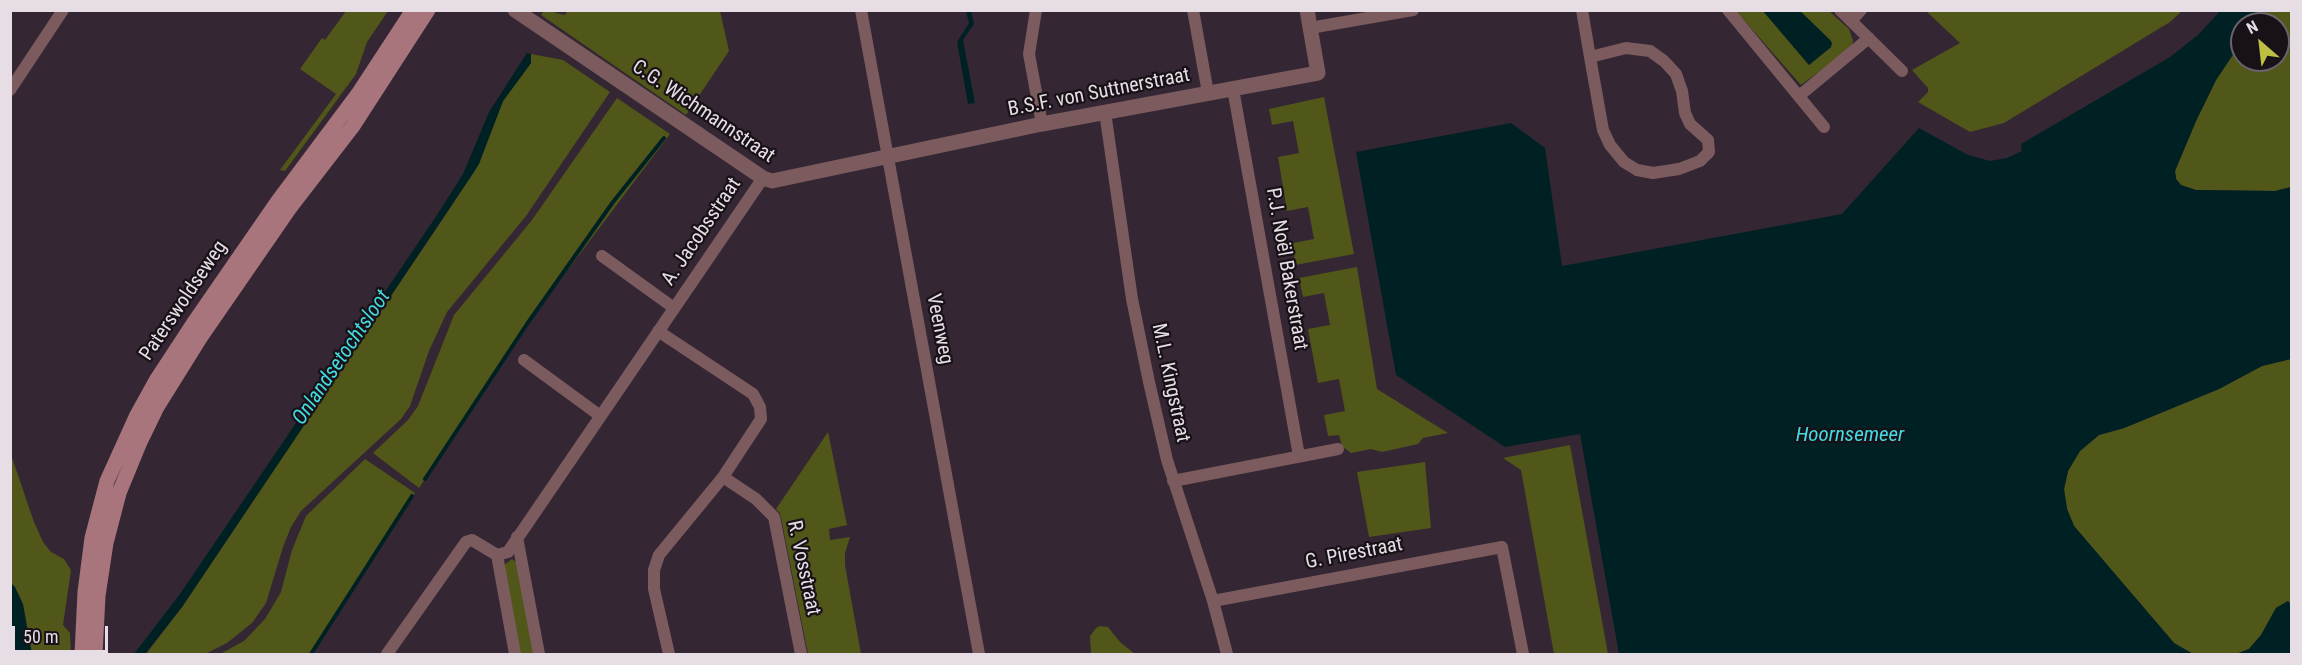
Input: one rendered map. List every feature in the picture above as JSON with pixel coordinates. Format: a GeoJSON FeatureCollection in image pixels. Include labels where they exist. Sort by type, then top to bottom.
{"type":"FeatureCollection","features":[{"type":"Feature","properties":{"kind":"main road","name":"Paterswoldseweg"},"geometry":{"type":"LineString","coordinates":[[82,654],[85,592],[92,538],[107,482],[136,417],[170,357],[278,201],[358,94],[413,10]]}},
{"type":"Feature","properties":{"kind":"main road","name":"Paterswoldseweg"},"geometry":{"type":"LineString","coordinates":[[95,654],[98,597],[106,543],[119,493],[157,407],[194,347],[289,209],[353,126],[428,10]]}},
{"type":"Feature","properties":{"kind":"street"},"geometry":{"type":"LineString","coordinates":[[10,90],[63,10]]}},
{"type":"Feature","properties":{"kind":"street","name":"C.G. Wichmannstraat"},"geometry":{"type":"LineString","coordinates":[[514,10],[768,181],[887,158]]}},
{"type":"Feature","properties":{"kind":"street","name":"Veenweg"},"geometry":{"type":"LineString","coordinates":[[861,10],[979,654]]}},
{"type":"Feature","properties":{"kind":"street"},"geometry":{"type":"LineString","coordinates":[[1036,10],[1029,54],[1042,124]]}},
{"type":"Feature","properties":{"kind":"street"},"geometry":{"type":"LineString","coordinates":[[1193,10],[1208,93]]}},
{"type":"Feature","properties":{"kind":"street"},"geometry":{"type":"LineString","coordinates":[[1307,10],[1310,28],[1413,10]]}},
{"type":"Feature","properties":{"kind":"street"},"geometry":{"type":"LineString","coordinates":[[1582,10],[1590,57],[1603,130],[1610,145],[1624,162],[1637,170],[1653,173],[1700,161],[1709,152],[1708,140],[1690,124],[1684,113],[1682,91],[1676,74],[1664,61],[1650,51],[1626,48],[1590,57]]}},
{"type":"Feature","properties":{"kind":"street"},"geometry":{"type":"LineString","coordinates":[[1728,10],[1824,127]]}},
{"type":"Feature","properties":{"kind":"street"},"geometry":{"type":"LineString","coordinates":[[1840,10],[1902,71]]}},
{"type":"Feature","properties":{"kind":"street"},"geometry":{"type":"LineString","coordinates":[[1851,21],[1861,10]]}},
{"type":"Feature","properties":{"kind":"street","name":"B.S.F. von Suttnerstraat"},"geometry":{"type":"LineString","coordinates":[[887,158],[1042,124],[1318,73],[1310,28]]}},
{"type":"Feature","properties":{"kind":"street"},"geometry":{"type":"LineString","coordinates":[[1799,96],[1869,38]]}},
{"type":"Feature","properties":{"kind":"street"},"geometry":{"type":"LineString","coordinates":[[10,63],[22,71]]}},
{"type":"Feature","properties":{"kind":"street","name":"P.J. Noël Bakerstraat"},"geometry":{"type":"LineString","coordinates":[[1233,89],[1299,456]]}},
{"type":"Feature","properties":{"kind":"street","name":"M.L. Kingstraat"},"geometry":{"type":"LineString","coordinates":[[1105,112],[1132,299],[1167,460],[1213,601],[1227,654]]}},
{"type":"Feature","properties":{"kind":"street","name":"A. Jacobsstraat"},"geometry":{"type":"LineString","coordinates":[[497,555],[508,552],[599,415],[763,178]]}},
{"type":"Feature","properties":{"kind":"street","name":"A. Jacobsstraat"},"geometry":{"type":"LineString","coordinates":[[602,256],[674,308]]}},
{"type":"Feature","properties":{"kind":"street"},"geometry":{"type":"LineString","coordinates":[[658,331],[753,394],[760,407],[761,419],[723,477],[659,555],[654,570],[654,589],[669,654]]}},
{"type":"Feature","properties":{"kind":"street"},"geometry":{"type":"LineString","coordinates":[[524,360],[599,415]]}},
{"type":"Feature","properties":{"kind":"street"},"geometry":{"type":"LineString","coordinates":[[1173,481],[1338,449]]}},
{"type":"Feature","properties":{"kind":"street","name":"R. Vosstraat"},"geometry":{"type":"LineString","coordinates":[[723,477],[756,499],[774,517],[801,654]]}},
{"type":"Feature","properties":{"kind":"street"},"geometry":{"type":"LineString","coordinates":[[517,537],[539,654]]}},
{"type":"Feature","properties":{"kind":"street"},"geometry":{"type":"LineString","coordinates":[[387,654],[466,542],[472,540],[497,555],[515,654]]}},
{"type":"Feature","properties":{"kind":"street","name":"G. Pirestraat"},"geometry":{"type":"LineString","coordinates":[[1213,601],[1502,547],[1523,654]]}},
{"type":"Feature","properties":{"kind":"green space"},"geometry":{"type":"Polygon","coordinates":[[[544,10],[565,15],[568,10],[720,11],[729,51],[686,115],[541,15],[544,10]]]}},
{"type":"Feature","properties":{"kind":"green space"},"geometry":{"type":"Polygon","coordinates":[[[346,11],[388,11],[367,42],[356,74],[285,171],[280,170],[336,94],[300,69],[322,38],[325,40],[346,11]]]}},
{"type":"Feature","properties":{"kind":"green space"},"geometry":{"type":"Polygon","coordinates":[[[1736,11],[1763,11],[1809,65],[1831,47],[1830,40],[1800,11],[1829,11],[1849,29],[1853,41],[1851,48],[1801,85],[1736,11]]]}},
{"type":"Feature","properties":{"kind":"green space"},"geometry":{"type":"Polygon","coordinates":[[[1926,11],[2182,11],[2170,22],[2004,123],[1970,132],[1918,102],[1928,92],[1928,88],[1912,70],[1960,43],[1926,11]]]}},
{"type":"Feature","properties":{"kind":"green space"},"geometry":{"type":"Polygon","coordinates":[[[2291,11],[2291,187],[2275,191],[2196,190],[2181,185],[2176,179],[2175,171],[2216,80],[2230,59],[2230,72],[2290,72],[2290,12],[2263,12],[2291,11]]]}},
{"type":"Feature","properties":{"kind":"green space"},"geometry":{"type":"Polygon","coordinates":[[[531,54],[563,60],[610,92],[526,216],[447,312],[429,351],[410,406],[401,419],[301,511],[283,547],[266,603],[252,623],[227,643],[205,654],[146,654],[182,607],[450,208],[484,149],[503,101],[531,63],[531,54]]]}},
{"type":"Feature","properties":{"kind":"green space"},"geometry":{"type":"Polygon","coordinates":[[[1324,97],[1354,254],[1295,265],[1293,243],[1314,239],[1308,207],[1287,211],[1278,157],[1299,153],[1293,121],[1272,125],[1269,109],[1324,97]]]}},
{"type":"Feature","properties":{"kind":"green space"},"geometry":{"type":"Polygon","coordinates":[[[617,98],[670,134],[527,324],[419,488],[373,453],[408,420],[418,406],[454,315],[532,220],[617,98]]]}},
{"type":"Feature","properties":{"kind":"green space"},"geometry":{"type":"Polygon","coordinates":[[[1357,267],[1377,389],[1448,433],[1423,438],[1418,444],[1382,452],[1371,449],[1351,453],[1342,446],[1339,435],[1328,436],[1324,415],[1345,411],[1339,379],[1318,383],[1308,329],[1330,325],[1324,293],[1303,297],[1299,278],[1357,267]]]}},
{"type":"Feature","properties":{"kind":"green space"},"geometry":{"type":"Polygon","coordinates":[[[2291,359],[2291,604],[2288,601],[2276,608],[2261,635],[2249,649],[2236,654],[2193,654],[2174,643],[2074,526],[2067,509],[2064,489],[2068,471],[2080,451],[2099,435],[2124,428],[2219,389],[2262,366],[2291,359]]]}},
{"type":"Feature","properties":{"kind":"green space"},"geometry":{"type":"Polygon","coordinates":[[[828,432],[847,525],[829,529],[830,540],[850,537],[845,553],[845,565],[861,654],[808,654],[780,513],[776,509],[828,432]]]}},
{"type":"Feature","properties":{"kind":"green space"},"geometry":{"type":"Polygon","coordinates":[[[1570,445],[1608,654],[1554,654],[1521,470],[1503,458],[1570,445]]]}},
{"type":"Feature","properties":{"kind":"green space"},"geometry":{"type":"Polygon","coordinates":[[[10,452],[43,542],[51,552],[64,559],[71,570],[63,625],[70,633],[71,654],[11,654],[10,452]]]}},
{"type":"Feature","properties":{"kind":"green space"},"geometry":{"type":"Polygon","coordinates":[[[365,459],[415,493],[311,654],[220,654],[244,641],[265,619],[281,592],[292,550],[306,516],[365,459]]]}},
{"type":"Feature","properties":{"kind":"green space"},"geometry":{"type":"Polygon","coordinates":[[[1425,462],[1431,528],[1369,537],[1357,472],[1425,462]]]}},
{"type":"Feature","properties":{"kind":"green space"},"geometry":{"type":"Polygon","coordinates":[[[512,559],[517,563],[535,654],[520,654],[504,565],[512,559]]]}},
{"type":"Feature","properties":{"kind":"green space"},"geometry":{"type":"Polygon","coordinates":[[[1100,626],[1108,627],[1120,642],[1135,654],[1091,654],[1090,636],[1100,626]]]}},
{"type":"Feature","properties":{"kind":"water","name":"Hoornsemeer"},"geometry":{"type":"Polygon","coordinates":[[[2221,10],[2264,11],[2230,12],[2230,59],[2216,80],[2175,171],[2176,179],[2181,185],[2196,190],[2275,191],[2291,187],[2291,359],[2262,366],[2219,389],[2124,428],[2099,435],[2080,451],[2068,471],[2064,489],[2067,509],[2074,526],[2174,643],[2193,654],[1619,654],[1580,434],[1505,447],[1396,375],[1356,152],[1511,123],[1545,148],[1562,266],[1842,214],[1919,128],[1968,155],[1990,161],[2007,158],[2022,151],[2021,144],[2170,57],[2198,35],[2221,10]]]}},
{"type":"Feature","properties":{"kind":"water"},"geometry":{"type":"Polygon","coordinates":[[[966,11],[971,11],[974,24],[963,40],[975,103],[968,104],[957,42],[969,23],[966,11]]]}},
{"type":"Feature","properties":{"kind":"water"},"geometry":{"type":"Polygon","coordinates":[[[1763,11],[1800,11],[1830,40],[1831,47],[1809,65],[1763,11]]]}},
{"type":"Feature","properties":{"kind":"water","name":"Onlandsetochtsloot"},"geometry":{"type":"Polygon","coordinates":[[[527,53],[531,54],[531,63],[503,101],[479,164],[472,175],[182,607],[145,654],[134,654],[180,594],[435,218],[463,174],[489,112],[527,53]]]}},
{"type":"Feature","properties":{"kind":"water"},"geometry":{"type":"Polygon","coordinates":[[[10,582],[23,604],[32,654],[11,654],[10,582]]]}},
{"type":"Feature","properties":{"kind":"water"},"geometry":{"type":"Polygon","coordinates":[[[2288,601],[2291,604],[2291,654],[2236,654],[2249,649],[2261,635],[2276,608],[2288,601]]]}},
{"type":"Feature","properties":{"kind":"waterway"},"geometry":{"type":"LineString","coordinates":[[425,479],[527,324],[613,202],[664,138]]}},
{"type":"Feature","properties":{"kind":"waterway"},"geometry":{"type":"LineString","coordinates":[[311,654],[412,496]]}}]}
